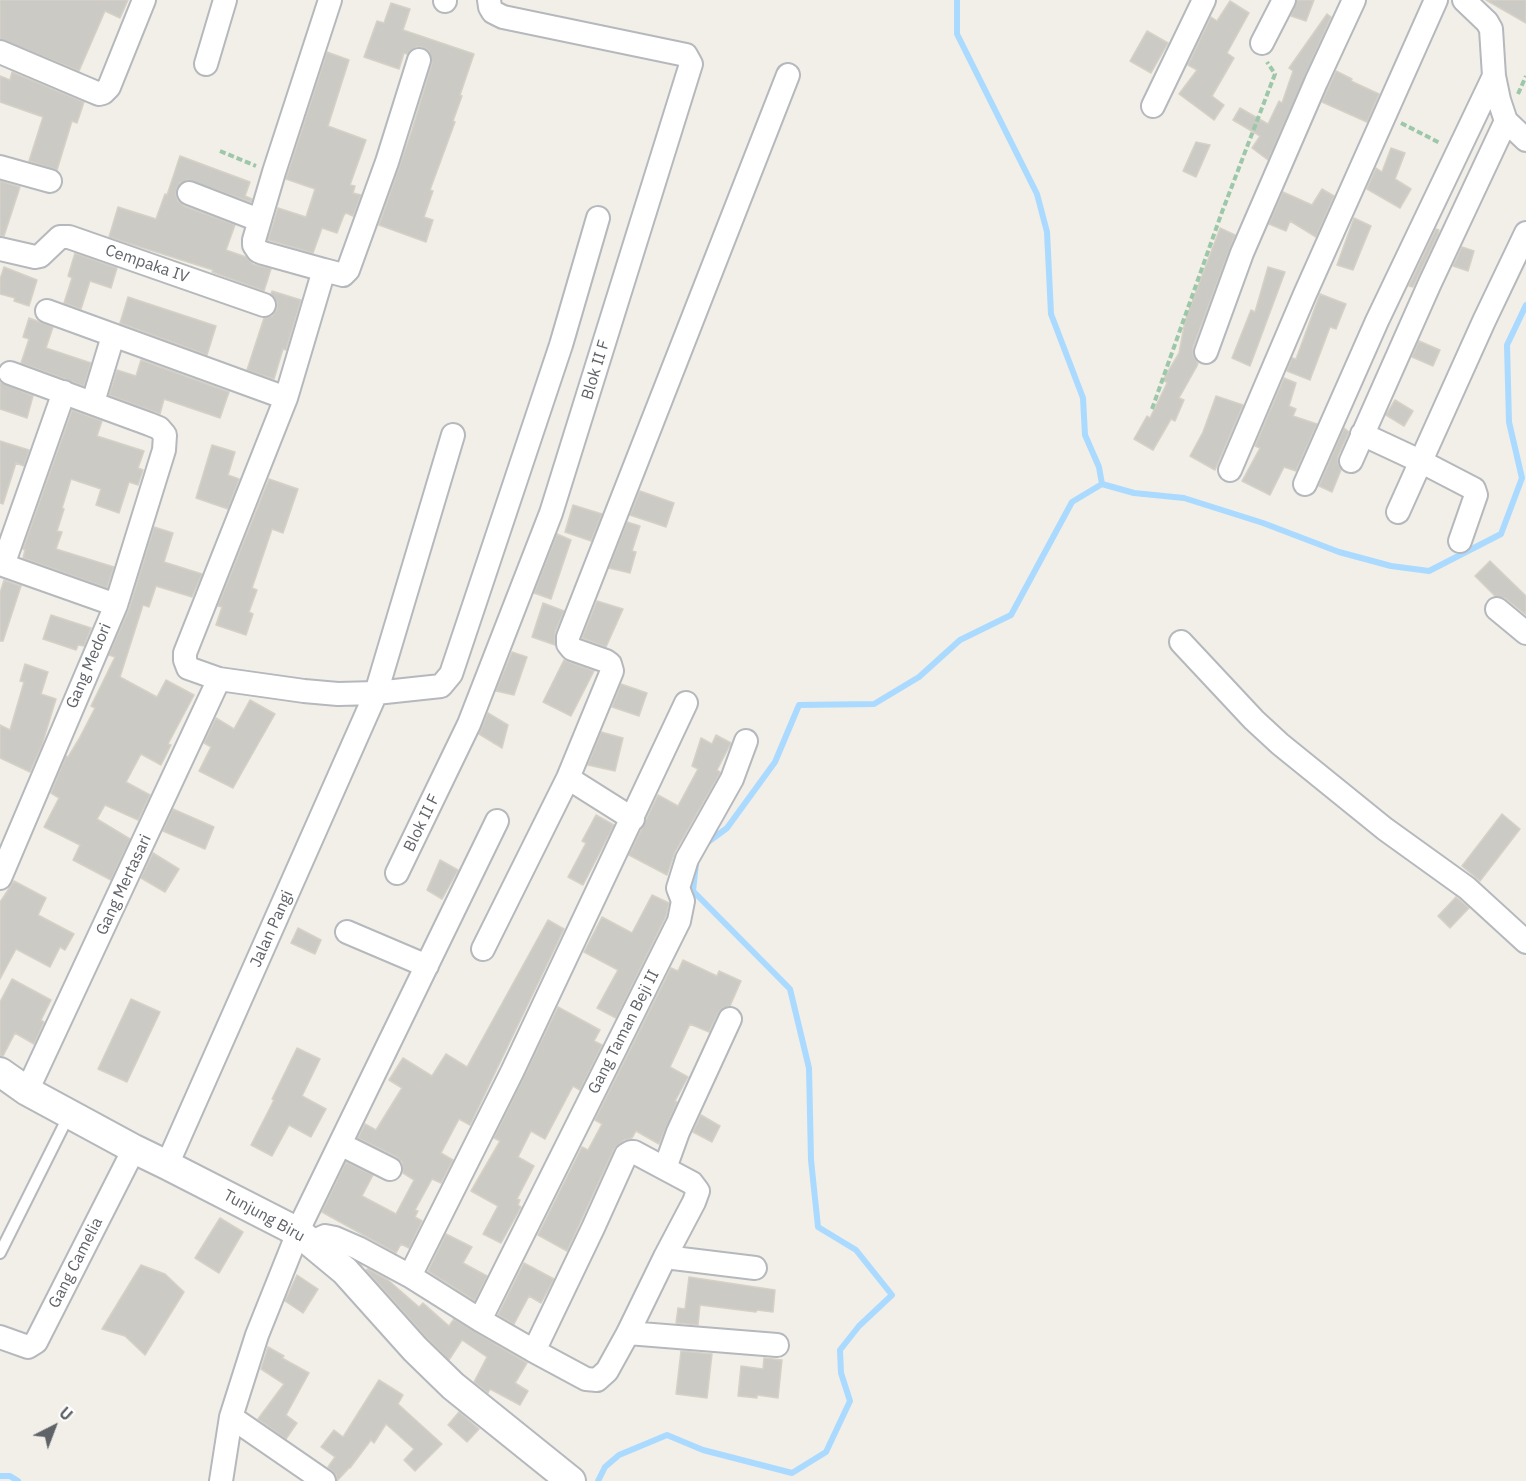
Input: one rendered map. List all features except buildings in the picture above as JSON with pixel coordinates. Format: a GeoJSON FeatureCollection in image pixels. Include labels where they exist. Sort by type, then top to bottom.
{"type":"FeatureCollection","features":[{"type":"Feature","properties":{"kind":"street"},"geometry":{"type":"LineString","coordinates":[[0,52],[99,94],[103,93],[109,87],[144,0]]}},
{"type":"Feature","properties":{"kind":"street"},"geometry":{"type":"LineString","coordinates":[[206,64],[225,0]]}},
{"type":"Feature","properties":{"kind":"street"},"geometry":{"type":"LineString","coordinates":[[330,0],[259,220],[254,240],[258,251],[324,270],[343,274],[348,270],[387,162],[419,60]]}},
{"type":"Feature","properties":{"kind":"street","name":"Blok II F"},"geometry":{"type":"LineString","coordinates":[[397,873],[469,724],[551,513],[691,64],[686,55],[503,17],[493,12],[489,0]]}},
{"type":"Feature","properties":{"kind":"street"},"geometry":{"type":"LineString","coordinates":[[1153,106],[1204,0]]}},
{"type":"Feature","properties":{"kind":"street"},"geometry":{"type":"LineString","coordinates":[[1262,43],[1284,0]]}},
{"type":"Feature","properties":{"kind":"street"},"geometry":{"type":"LineString","coordinates":[[1206,352],[1242,253],[1354,0]]}},
{"type":"Feature","properties":{"kind":"street"},"geometry":{"type":"LineString","coordinates":[[1230,470],[1436,0]]}},
{"type":"Feature","properties":{"kind":"street"},"geometry":{"type":"LineString","coordinates":[[1464,0],[1491,29],[1494,76],[1506,121],[1526,140]]}},
{"type":"Feature","properties":{"kind":"street"},"geometry":{"type":"LineString","coordinates":[[483,949],[568,778],[612,671],[610,664],[606,661],[572,649],[568,644],[568,637],[788,75]]}},
{"type":"Feature","properties":{"kind":"street"},"geometry":{"type":"LineString","coordinates":[[1305,484],[1377,321],[1494,76]]}},
{"type":"Feature","properties":{"kind":"street"},"geometry":{"type":"LineString","coordinates":[[1351,461],[1506,121]]}},
{"type":"Feature","properties":{"kind":"street"},"geometry":{"type":"LineString","coordinates":[[0,167],[50,181]]}},
{"type":"Feature","properties":{"kind":"street"},"geometry":{"type":"LineString","coordinates":[[189,193],[259,220]]}},
{"type":"Feature","properties":{"kind":"street"},"geometry":{"type":"LineString","coordinates":[[324,270],[286,398],[184,660],[188,668],[219,679],[304,691],[338,694],[376,693],[441,686],[451,674],[561,345],[598,218]]}},
{"type":"Feature","properties":{"kind":"street"},"geometry":{"type":"LineString","coordinates":[[1398,512],[1526,233]]}},
{"type":"Feature","properties":{"kind":"street","name":"Cempaka IV"},"geometry":{"type":"LineString","coordinates":[[0,249],[35,257],[40,256],[60,237],[69,237],[264,305]]}},
{"type":"Feature","properties":{"kind":"street"},"geometry":{"type":"LineString","coordinates":[[46,311],[286,398]]}},
{"type":"Feature","properties":{"kind":"street"},"geometry":{"type":"LineString","coordinates":[[10,373],[93,402],[113,336]]}},
{"type":"Feature","properties":{"kind":"street"},"geometry":{"type":"LineString","coordinates":[[64,392],[1,568],[116,604]]}},
{"type":"Feature","properties":{"kind":"street","name":"Gang Medori"},"geometry":{"type":"LineString","coordinates":[[0,878],[116,604],[164,450],[165,435],[159,428],[93,402]]}},
{"type":"Feature","properties":{"kind":"street"},"geometry":{"type":"LineString","coordinates":[[1362,434],[1474,489],[1476,495],[1460,541]]}},
{"type":"Feature","properties":{"kind":"street","name":"Jalan Pangi"},"geometry":{"type":"LineString","coordinates":[[167,1164],[376,693],[453,435]]}},
{"type":"Feature","properties":{"kind":"street"},"geometry":{"type":"LineString","coordinates":[[1497,609],[1526,633]]}},
{"type":"Feature","properties":{"kind":"street"},"geometry":{"type":"LineString","coordinates":[[1181,642],[1254,720],[1280,744],[1385,829],[1467,888],[1526,942]]}},
{"type":"Feature","properties":{"kind":"street","name":"Gang Mertasari"},"geometry":{"type":"LineString","coordinates":[[27,1090],[219,679]]}},
{"type":"Feature","properties":{"kind":"street"},"geometry":{"type":"LineString","coordinates":[[410,1276],[512,1072],[686,703]]}},
{"type":"Feature","properties":{"kind":"street","name":"Gang Taman Beji II"},"geometry":{"type":"LineString","coordinates":[[480,1320],[679,921],[682,901],[678,888],[687,859],[732,779],[746,741]]}},
{"type":"Feature","properties":{"kind":"street"},"geometry":{"type":"LineString","coordinates":[[568,778],[633,819]]}},
{"type":"Feature","properties":{"kind":"street"},"geometry":{"type":"LineString","coordinates":[[221,1481],[231,1417],[257,1335],[305,1237],[340,1144],[497,821]]}},
{"type":"Feature","properties":{"kind":"street"},"geometry":{"type":"LineString","coordinates":[[347,932],[427,966]]}},
{"type":"Feature","properties":{"kind":"street"},"geometry":{"type":"LineString","coordinates":[[666,1168],[678,1132],[730,1019]]}},
{"type":"Feature","properties":{"kind":"street","name":"Tunjung Biru"},"geometry":{"type":"LineString","coordinates":[[0,1072],[69,1114],[305,1237],[345,1271],[415,1349],[453,1386],[572,1481]]}},
{"type":"Feature","properties":{"kind":"street"},"geometry":{"type":"LineString","coordinates":[[340,1144],[390,1169]]}},
{"type":"Feature","properties":{"kind":"street","name":"Gang Camelia"},"geometry":{"type":"LineString","coordinates":[[0,1336],[28,1347],[36,1342],[134,1149]]}},
{"type":"Feature","properties":{"kind":"street"},"geometry":{"type":"LineString","coordinates":[[305,1237],[335,1238],[410,1276],[534,1351],[586,1379],[597,1380],[607,1371],[628,1333],[694,1202],[698,1191],[692,1183],[634,1152],[626,1155],[594,1228],[534,1351]]}},
{"type":"Feature","properties":{"kind":"street"},"geometry":{"type":"LineString","coordinates":[[665,1257],[755,1268]]}},
{"type":"Feature","properties":{"kind":"street"},"geometry":{"type":"LineString","coordinates":[[628,1333],[777,1344]]}},
{"type":"Feature","properties":{"kind":"street"},"geometry":{"type":"LineString","coordinates":[[231,1417],[324,1481]]}},
{"type":"Feature","properties":{"kind":"lane"},"geometry":{"type":"LineString","coordinates":[[0,1253],[69,1114]]}},
{"type":"Feature","properties":{"kind":"path"},"geometry":{"type":"LineString","coordinates":[[1152,410],[1222,212],[1275,74],[1261,53],[1262,43]]}},
{"type":"Feature","properties":{"kind":"path"},"geometry":{"type":"LineString","coordinates":[[1385,114],[1457,151]]}},
{"type":"Feature","properties":{"kind":"path"},"geometry":{"type":"LineString","coordinates":[[220,151],[225,155],[274,172]]}},
{"type":"Feature","properties":{"kind":"waterway"},"geometry":{"type":"LineString","coordinates":[[957,0],[957,34],[1037,194],[1047,232],[1051,314],[1083,398],[1085,435],[1099,467],[1102,484]]}},
{"type":"Feature","properties":{"kind":"waterway"},"geometry":{"type":"LineString","coordinates":[[704,845],[727,828],[775,762],[799,705],[874,704],[919,677],[960,640],[1011,615],[1072,502],[1102,484],[1134,493],[1184,498],[1263,523],[1339,552],[1391,566],[1429,571],[1501,534],[1522,478],[1509,422],[1507,345],[1526,305]]}},
{"type":"Feature","properties":{"kind":"waterway"},"geometry":{"type":"LineString","coordinates":[[598,1481],[605,1467],[619,1455],[667,1435],[703,1450],[792,1473],[826,1452],[850,1401],[841,1373],[840,1350],[859,1326],[892,1295],[856,1250],[818,1227],[811,1160],[809,1068],[790,989],[693,891],[696,864]]}},
{"type":"Feature","properties":{"kind":"waterway"},"geometry":{"type":"LineString","coordinates":[[0,1476],[10,1476],[18,1481]]}}]}
